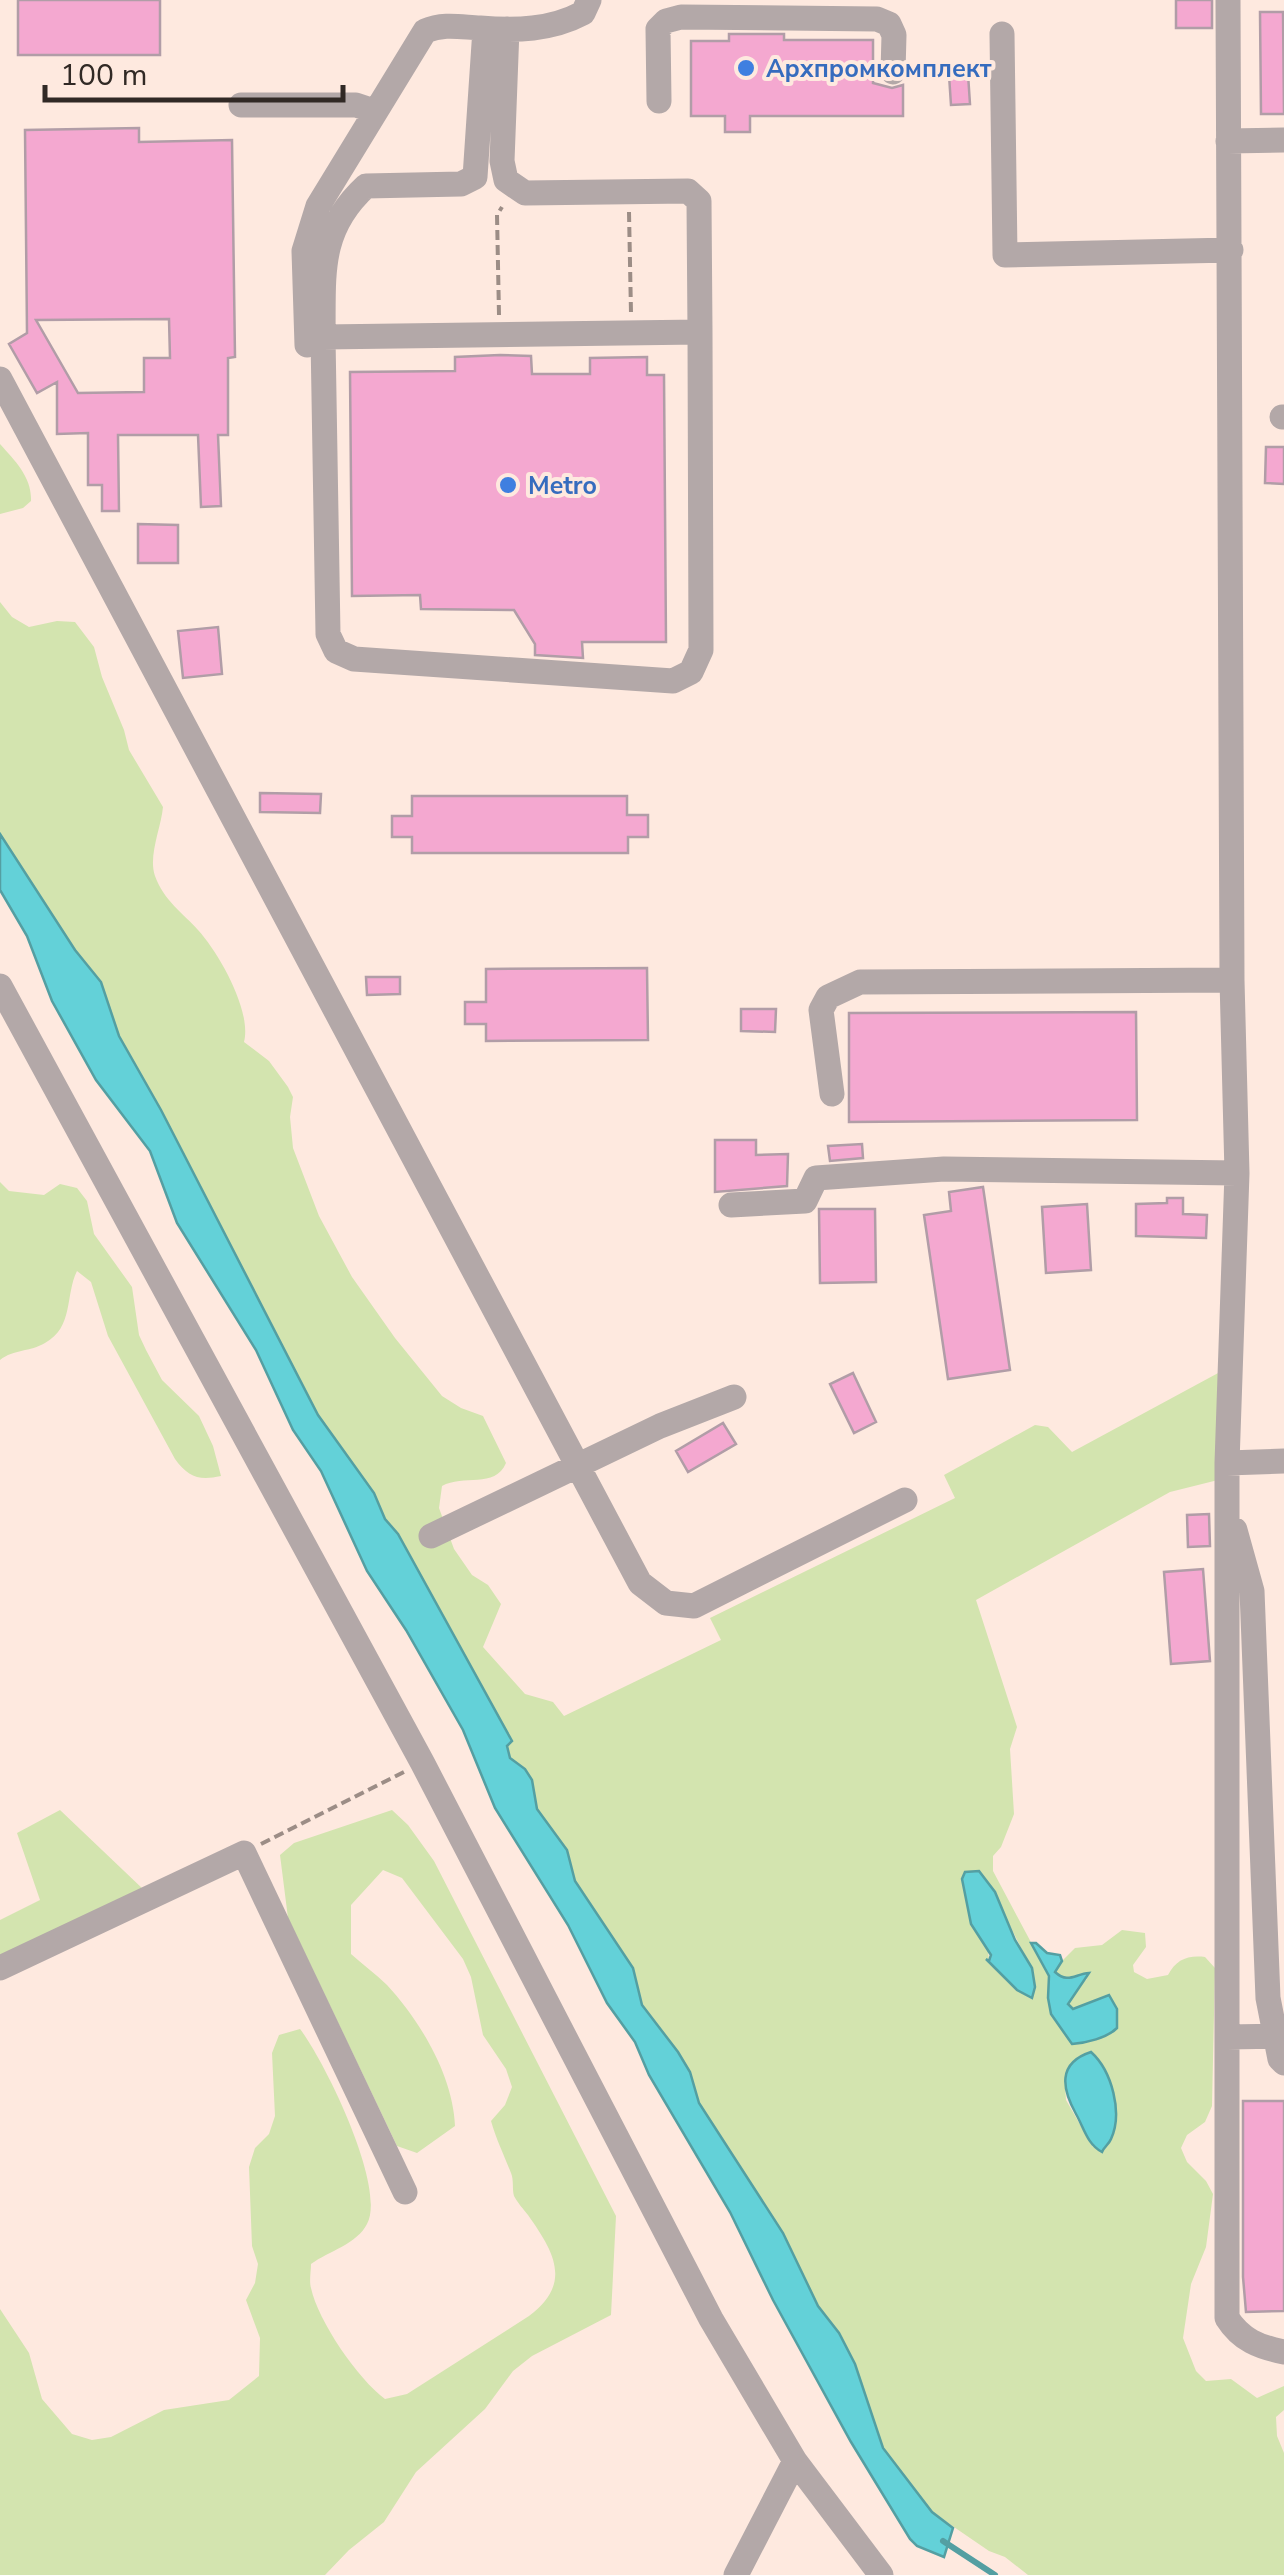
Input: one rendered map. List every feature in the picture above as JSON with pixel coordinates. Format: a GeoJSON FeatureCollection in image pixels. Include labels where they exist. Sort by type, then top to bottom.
{"type":"FeatureCollection","features":[{"type":"Feature","properties":{"kind":"street"},"geometry":{"type":"LineString","coordinates":[[326,472],[309,430],[304,251],[318,206],[424,31],[440,25],[548,28],[583,13],[590,0]]}},
{"type":"Feature","properties":{"kind":"street"},"geometry":{"type":"LineString","coordinates":[[1228,0],[1236,1174],[1227,1463],[1227,2318],[1237,2333],[1259,2347],[1284,2352]]}},
{"type":"Feature","properties":{"kind":"street"},"geometry":{"type":"LineString","coordinates":[[659,102],[658,29],[666,21],[681,17],[877,10],[894,35],[893,72]]}},
{"type":"Feature","properties":{"kind":"street"},"geometry":{"type":"LineString","coordinates":[[496,29],[506,180],[525,193],[688,191],[699,201],[701,650],[691,672],[673,681],[354,660],[336,652],[328,634],[323,337],[324,258],[330,234],[347,204],[366,186],[461,184],[475,177],[496,29]]}},
{"type":"Feature","properties":{"kind":"street"},"geometry":{"type":"LineString","coordinates":[[1002,34],[1005,254],[1232,250]]}},
{"type":"Feature","properties":{"kind":"street"},"geometry":{"type":"LineString","coordinates":[[241,105],[356,105],[374,111]]}},
{"type":"Feature","properties":{"kind":"street"},"geometry":{"type":"LineString","coordinates":[[1228,141],[1284,140]]}},
{"type":"Feature","properties":{"kind":"street"},"geometry":{"type":"LineString","coordinates":[[323,337],[700,332]]}},
{"type":"Feature","properties":{"kind":"street"},"geometry":{"type":"LineString","coordinates":[[0,380],[640,1583],[666,1603],[694,1606],[905,1500]]}},
{"type":"Feature","properties":{"kind":"street"},"geometry":{"type":"LineString","coordinates":[[832,1094],[820,1010],[828,996],[860,982],[1232,980]]}},
{"type":"Feature","properties":{"kind":"street"},"geometry":{"type":"LineString","coordinates":[[0,986],[422,1762],[712,2318],[795,2461],[881,2575]]}},
{"type":"Feature","properties":{"kind":"street"},"geometry":{"type":"LineString","coordinates":[[731,1205],[805,1201],[816,1178],[944,1169],[1236,1174]]}},
{"type":"Feature","properties":{"kind":"street"},"geometry":{"type":"LineString","coordinates":[[431,1536],[660,1426],[734,1398]]}},
{"type":"Feature","properties":{"kind":"street"},"geometry":{"type":"LineString","coordinates":[[1227,1463],[1284,1461]]}},
{"type":"Feature","properties":{"kind":"street"},"geometry":{"type":"LineString","coordinates":[[1227,1517],[1238,1536],[1252,1592],[1268,1998],[1284,2063]]}},
{"type":"Feature","properties":{"kind":"street"},"geometry":{"type":"LineString","coordinates":[[0,1968],[244,1853],[405,2192]]}},
{"type":"Feature","properties":{"kind":"street"},"geometry":{"type":"LineString","coordinates":[[1227,2037],[1280,2036]]}},
{"type":"Feature","properties":{"kind":"street"},"geometry":{"type":"LineString","coordinates":[[736,2575],[795,2461]]}},
{"type":"Feature","properties":{"kind":"path"},"geometry":{"type":"LineString","coordinates":[[629,192],[632,333]]}},
{"type":"Feature","properties":{"kind":"path"},"geometry":{"type":"LineString","coordinates":[[244,1853],[422,1762]]}},
{"type":"Feature","properties":{"kind":"green space"},"geometry":{"type":"Polygon","coordinates":[[[0,444],[26,477],[31,501],[23,508],[0,514],[0,444]]]}},
{"type":"Feature","properties":{"kind":"green space"},"geometry":{"type":"Polygon","coordinates":[[[0,602],[12,617],[29,627],[75,622],[94,647],[129,750],[163,807],[154,851],[155,876],[169,900],[198,930],[224,967],[243,1015],[244,1042],[269,1061],[293,1097],[293,1148],[319,1216],[352,1277],[395,1338],[442,1396],[483,1416],[506,1463],[501,1471],[486,1479],[442,1486],[439,1508],[454,1549],[472,1575],[488,1585],[501,1604],[483,1647],[525,1694],[553,1702],[564,1716],[721,1640],[710,1618],[955,1498],[944,1475],[1035,1425],[1048,1427],[1072,1452],[1220,1372],[1218,1480],[1170,1492],[976,1600],[1017,1727],[1010,1749],[1014,1814],[1001,1847],[993,1856],[993,1871],[1049,1976],[1051,2014],[1079,2043],[1106,2036],[1117,2009],[1109,1995],[1072,2009],[1068,2003],[1087,1979],[1068,1979],[1055,1973],[1075,1948],[1102,1945],[1122,1930],[1145,1933],[1146,1947],[1133,1965],[1134,1972],[1147,1979],[1168,1975],[1178,1962],[1193,1957],[1205,1957],[1215,1968],[1212,2106],[1205,2122],[1187,2135],[1181,2148],[1187,2162],[1213,2194],[1206,2247],[1191,2284],[1183,2338],[1196,2371],[1206,2381],[1231,2379],[1257,2398],[1284,2386],[1284,2410],[1276,2417],[1277,2436],[1284,2453],[1284,2575],[1028,2575],[932,2512],[883,2448],[855,2364],[839,2333],[818,2306],[783,2233],[699,2103],[690,2073],[678,2052],[642,2005],[633,1968],[575,1881],[567,1850],[537,1809],[532,1780],[510,1758],[507,1746],[511,1741],[398,1534],[318,1415],[119,1036],[101,982],[75,950],[0,834],[0,602]],[[964,1886],[971,1924],[988,1948],[989,1963],[1023,1994],[1035,1987],[995,1892],[964,1886]],[[1097,2058],[1065,2085],[1066,2100],[1093,2147],[1105,2143],[1115,2123],[1112,2094],[1097,2058]]]}},
{"type":"Feature","properties":{"kind":"green space"},"geometry":{"type":"Polygon","coordinates":[[[0,1182],[9,1191],[44,1195],[60,1184],[77,1188],[87,1201],[94,1234],[132,1287],[139,1335],[146,1350],[162,1380],[199,1416],[221,1476],[195,1476],[175,1459],[108,1336],[91,1282],[77,1271],[61,1328],[39,1346],[0,1360],[0,1182]]]}},
{"type":"Feature","properties":{"kind":"green space"},"geometry":{"type":"Polygon","coordinates":[[[60,1810],[144,1890],[0,1957],[0,1920],[40,1900],[17,1833],[60,1810]]]}},
{"type":"Feature","properties":{"kind":"green space"},"geometry":{"type":"Polygon","coordinates":[[[392,1810],[434,1861],[616,2216],[611,2315],[532,2356],[513,2371],[485,2409],[416,2472],[384,2522],[325,2575],[0,2575],[0,2309],[29,2353],[42,2399],[72,2434],[92,2440],[111,2437],[164,2410],[229,2400],[259,2376],[260,2338],[246,2300],[255,2283],[258,2264],[252,2246],[249,2167],[255,2148],[269,2134],[275,2116],[272,2053],[279,2035],[300,2029],[337,2095],[361,2154],[371,2206],[367,2224],[350,2242],[311,2264],[310,2282],[330,2332],[374,2390],[385,2399],[407,2394],[529,2316],[551,2292],[555,2267],[551,2255],[514,2196],[512,2176],[491,2121],[505,2105],[512,2087],[506,2069],[483,2035],[471,1977],[463,1959],[402,1878],[383,1870],[351,1905],[351,1954],[387,1985],[412,2016],[442,2069],[448,2088],[455,2126],[417,2153],[397,2146],[288,1918],[280,1855],[294,1843],[392,1810]]]}},
{"type":"Feature","properties":{"kind":"water"},"geometry":{"type":"Polygon","coordinates":[[[0,834],[75,950],[101,982],[119,1036],[318,1415],[398,1534],[512,1741],[507,1746],[510,1758],[532,1780],[537,1809],[567,1850],[575,1881],[633,1968],[642,2005],[678,2052],[690,2072],[699,2103],[783,2233],[818,2306],[839,2333],[855,2364],[883,2448],[932,2512],[953,2528],[944,2557],[910,2539],[851,2442],[730,2212],[649,2075],[635,2042],[607,2003],[568,1925],[495,1808],[463,1730],[367,1571],[321,1471],[293,1430],[256,1350],[177,1223],[150,1151],[96,1080],[52,1001],[27,936],[0,890],[0,834]]]}},
{"type":"Feature","properties":{"kind":"water"},"geometry":{"type":"Polygon","coordinates":[[[979,1871],[995,1892],[1015,1940],[1032,1968],[1032,1998],[1017,1990],[986,1959],[989,1961],[991,1955],[971,1924],[962,1879],[965,1872],[979,1871]]]}},
{"type":"Feature","properties":{"kind":"water"},"geometry":{"type":"Polygon","coordinates":[[[1031,1943],[1047,1953],[1060,1955],[1062,1961],[1055,1972],[1060,1976],[1089,1973],[1068,2004],[1073,2009],[1109,1995],[1117,2009],[1117,2028],[1108,2035],[1072,2044],[1051,2014],[1049,1976],[1031,1943]]]}},
{"type":"Feature","properties":{"kind":"water"},"geometry":{"type":"Polygon","coordinates":[[[1091,2052],[1110,2081],[1115,2105],[1114,2129],[1102,2152],[1086,2135],[1066,2086],[1072,2063],[1091,2052]]]}},
{"type":"Feature","properties":{"kind":"building"},"geometry":{"type":"Polygon","coordinates":[[[18,0],[160,0],[160,55],[18,55],[18,0]]]}},
{"type":"Feature","properties":{"kind":"building"},"geometry":{"type":"Polygon","coordinates":[[[1176,0],[1212,0],[1212,28],[1176,28],[1176,0]]]}},
{"type":"Feature","properties":{"kind":"building"},"geometry":{"type":"Polygon","coordinates":[[[1260,12],[1283,12],[1284,114],[1261,114],[1260,12]]]}},
{"type":"Feature","properties":{"kind":"building"},"geometry":{"type":"Polygon","coordinates":[[[729,34],[784,34],[784,40],[873,40],[873,83],[892,88],[903,85],[903,116],[750,116],[750,132],[725,132],[725,116],[691,116],[691,41],[729,41],[729,34]]]}},
{"type":"Feature","properties":{"kind":"building"},"geometry":{"type":"Polygon","coordinates":[[[968,74],[970,104],[951,105],[949,75],[968,74]]]}},
{"type":"Feature","properties":{"kind":"building"},"geometry":{"type":"Polygon","coordinates":[[[139,128],[139,142],[232,140],[235,357],[228,358],[228,435],[218,435],[221,506],[201,507],[198,435],[118,435],[119,511],[102,511],[102,485],[88,485],[88,433],[57,434],[57,382],[37,393],[9,344],[27,333],[25,130],[139,128]],[[169,319],[36,320],[78,393],[144,392],[144,358],[170,358],[169,319]]]}},
{"type":"Feature","properties":{"kind":"building","name":"Metro"},"geometry":{"type":"Polygon","coordinates":[[[531,356],[532,374],[590,374],[590,358],[647,357],[647,375],[664,375],[666,642],[582,642],[583,658],[535,655],[535,644],[514,610],[421,609],[420,595],[352,596],[350,372],[455,371],[455,357],[531,356]]]}},
{"type":"Feature","properties":{"kind":"building"},"geometry":{"type":"Polygon","coordinates":[[[1266,447],[1284,447],[1284,484],[1265,483],[1266,447]]]}},
{"type":"Feature","properties":{"kind":"building"},"geometry":{"type":"Polygon","coordinates":[[[138,524],[178,525],[178,563],[138,563],[138,524]]]}},
{"type":"Feature","properties":{"kind":"building"},"geometry":{"type":"Polygon","coordinates":[[[218,627],[222,674],[183,678],[178,631],[218,627]]]}},
{"type":"Feature","properties":{"kind":"building"},"geometry":{"type":"Polygon","coordinates":[[[260,793],[321,794],[320,813],[260,812],[260,793]]]}},
{"type":"Feature","properties":{"kind":"building"},"geometry":{"type":"Polygon","coordinates":[[[412,796],[627,796],[627,815],[648,815],[648,837],[628,837],[628,853],[412,853],[412,837],[392,837],[392,816],[412,816],[412,796]]]}},
{"type":"Feature","properties":{"kind":"building"},"geometry":{"type":"Polygon","coordinates":[[[647,968],[648,1040],[486,1041],[486,1024],[465,1024],[465,1002],[486,1002],[486,969],[647,968]]]}},
{"type":"Feature","properties":{"kind":"building"},"geometry":{"type":"Polygon","coordinates":[[[366,977],[400,977],[400,994],[367,995],[366,977]]]}},
{"type":"Feature","properties":{"kind":"building"},"geometry":{"type":"Polygon","coordinates":[[[741,1009],[776,1009],[775,1032],[741,1031],[741,1009]]]}},
{"type":"Feature","properties":{"kind":"building"},"geometry":{"type":"Polygon","coordinates":[[[1136,1012],[1137,1120],[849,1122],[849,1013],[1136,1012]]]}},
{"type":"Feature","properties":{"kind":"building"},"geometry":{"type":"Polygon","coordinates":[[[715,1140],[756,1140],[756,1155],[788,1154],[787,1186],[715,1192],[715,1140]]]}},
{"type":"Feature","properties":{"kind":"building"},"geometry":{"type":"Polygon","coordinates":[[[862,1144],[863,1158],[830,1161],[828,1146],[862,1144]]]}},
{"type":"Feature","properties":{"kind":"building"},"geometry":{"type":"Polygon","coordinates":[[[983,1187],[1010,1370],[948,1379],[924,1215],[951,1211],[949,1192],[983,1187]]]}},
{"type":"Feature","properties":{"kind":"building"},"geometry":{"type":"Polygon","coordinates":[[[1167,1198],[1183,1198],[1183,1214],[1207,1215],[1206,1238],[1136,1236],[1136,1204],[1167,1203],[1167,1198]]]}},
{"type":"Feature","properties":{"kind":"building"},"geometry":{"type":"Polygon","coordinates":[[[1087,1204],[1091,1270],[1046,1273],[1042,1207],[1087,1204]]]}},
{"type":"Feature","properties":{"kind":"building"},"geometry":{"type":"Polygon","coordinates":[[[819,1209],[875,1209],[876,1282],[820,1283],[819,1209]]]}},
{"type":"Feature","properties":{"kind":"building"},"geometry":{"type":"Polygon","coordinates":[[[853,1373],[876,1422],[854,1433],[830,1384],[853,1373]]]}},
{"type":"Feature","properties":{"kind":"building"},"geometry":{"type":"Polygon","coordinates":[[[723,1423],[736,1444],[688,1472],[676,1451],[723,1423]]]}},
{"type":"Feature","properties":{"kind":"building"},"geometry":{"type":"Polygon","coordinates":[[[1209,1514],[1210,1546],[1188,1547],[1187,1515],[1209,1514]]]}},
{"type":"Feature","properties":{"kind":"building"},"geometry":{"type":"Polygon","coordinates":[[[1203,1569],[1210,1661],[1171,1664],[1164,1572],[1203,1569]]]}},
{"type":"Feature","properties":{"kind":"building"},"geometry":{"type":"Polygon","coordinates":[[[1243,2101],[1284,2101],[1284,2311],[1246,2312],[1243,2101]]]}},
{"type":"Feature","properties":{"kind":"waterway"},"geometry":{"type":"LineString","coordinates":[[943,2541],[995,2575]]}},
{"type":"Feature","properties":{"kind":"place","name":"Архпромкомплект"},"geometry":{"type":"Point","coordinates":[746,68]}},
{"type":"Feature","properties":{"kind":"place","name":"Metro"},"geometry":{"type":"Point","coordinates":[508,485]}}]}
